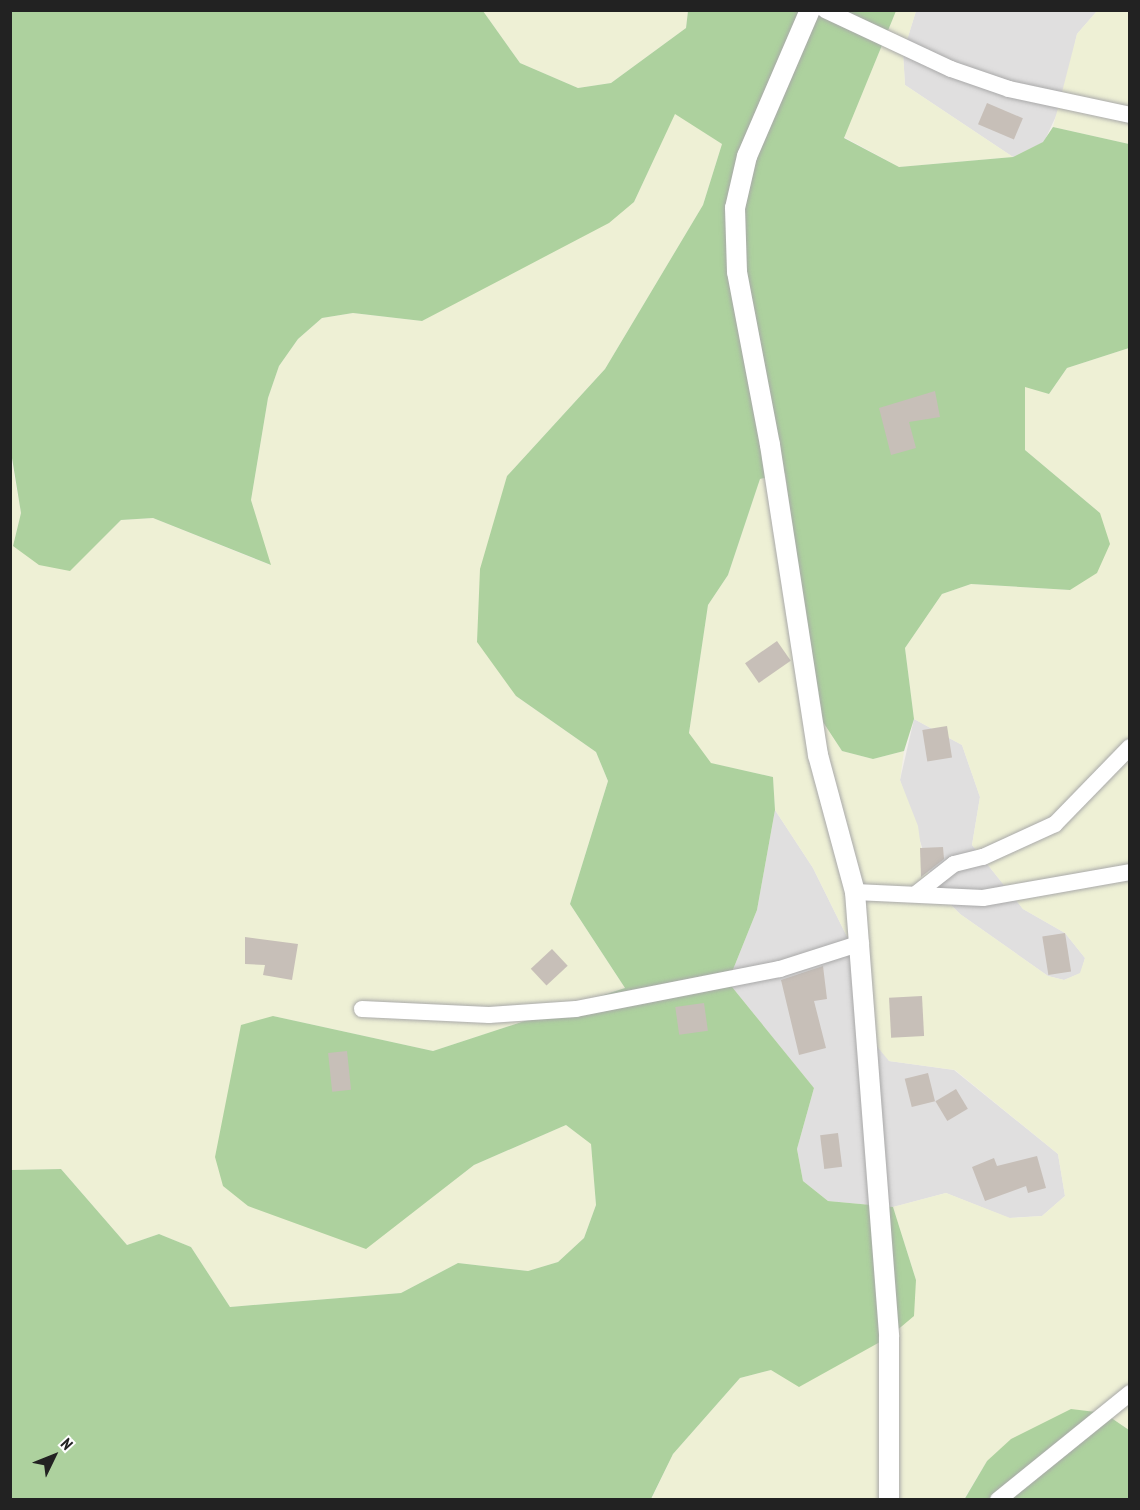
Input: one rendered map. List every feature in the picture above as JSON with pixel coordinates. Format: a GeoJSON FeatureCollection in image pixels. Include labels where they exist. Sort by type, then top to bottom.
{"type":"FeatureCollection","features":[{"type":"Feature","properties":{"kind":"street"},"geometry":{"type":"LineString","coordinates":[[889,1500],[889,1337],[861,943],[855,892],[818,755],[770,445],[737,272],[735,208],[747,156],[810,12],[990,83],[1130,115]]}},
{"type":"Feature","properties":{"kind":"street"},"geometry":{"type":"LineString","coordinates":[[917,893],[954,864],[983,857],[1054,824],[1130,747]]}},
{"type":"Feature","properties":{"kind":"street"},"geometry":{"type":"LineString","coordinates":[[855,892],[917,893],[983,898],[1130,872]]}},
{"type":"Feature","properties":{"kind":"street"},"geometry":{"type":"LineString","coordinates":[[362,1009],[489,1016],[576,1009],[780,969],[861,943]]}},
{"type":"Feature","properties":{"kind":"street"},"geometry":{"type":"LineString","coordinates":[[998,1500],[1130,1393]]}},
{"type":"Feature","properties":{"kind":"shaded area"},"geometry":{"type":"Polygon","coordinates":[[[916,11],[1097,11],[1077,34],[1062,103],[1044,142],[1013,157],[905,85],[903,53],[916,11]]]}},
{"type":"Feature","properties":{"kind":"shaded area"},"geometry":{"type":"Polygon","coordinates":[[[914,719],[962,745],[980,797],[972,845],[1023,909],[1065,933],[1085,958],[1081,973],[1064,980],[1048,976],[960,914],[936,890],[900,780],[914,719]]]}},
{"type":"Feature","properties":{"kind":"shaded area"},"geometry":{"type":"Polygon","coordinates":[[[775,810],[813,868],[858,959],[889,1061],[954,1070],[1058,1154],[1065,1196],[1042,1216],[1009,1218],[946,1193],[893,1207],[828,1201],[803,1181],[797,1149],[814,1088],[728,982],[757,910],[775,810]]]}},
{"type":"Feature","properties":{"kind":"green space"},"geometry":{"type":"Polygon","coordinates":[[[11,11],[483,11],[520,63],[578,88],[611,83],[686,28],[688,11],[896,11],[844,138],[899,167],[1013,157],[1043,142],[1053,127],[1129,144],[1129,348],[1067,368],[1049,394],[1025,387],[1025,450],[1100,513],[1110,544],[1097,573],[1070,590],[971,584],[942,594],[905,648],[914,719],[904,751],[873,759],[842,751],[823,722],[791,597],[798,570],[785,473],[760,479],[728,575],[708,605],[689,733],[711,763],[773,777],[775,810],[757,910],[728,982],[814,1088],[797,1149],[803,1181],[828,1201],[893,1207],[916,1280],[914,1316],[889,1337],[799,1387],[771,1370],[740,1378],[673,1454],[651,1499],[11,1499],[11,1170],[61,1169],[127,1245],[159,1234],[191,1247],[230,1307],[401,1293],[458,1263],[528,1271],[558,1262],[584,1238],[596,1205],[591,1144],[566,1125],[474,1165],[366,1249],[248,1206],[223,1186],[215,1157],[241,1025],[273,1016],[433,1051],[625,988],[570,904],[608,781],[596,752],[516,696],[477,642],[480,569],[507,476],[605,369],[703,205],[722,144],[675,114],[634,202],[609,223],[422,321],[353,313],[322,318],[298,339],[279,366],[268,398],[251,500],[271,565],[153,518],[121,520],[70,571],[39,565],[13,546],[21,513],[11,452],[11,11]]]}},
{"type":"Feature","properties":{"kind":"green space"},"geometry":{"type":"Polygon","coordinates":[[[483,11],[688,11],[686,28],[611,83],[578,88],[520,63],[483,11]]]}},
{"type":"Feature","properties":{"kind":"green space"},"geometry":{"type":"Polygon","coordinates":[[[896,11],[916,11],[903,53],[905,85],[1013,157],[899,167],[844,137],[896,11]]]}},
{"type":"Feature","properties":{"kind":"green space"},"geometry":{"type":"Polygon","coordinates":[[[1097,11],[1129,11],[1129,144],[1053,127],[1077,34],[1097,11]]]}},
{"type":"Feature","properties":{"kind":"green space"},"geometry":{"type":"Polygon","coordinates":[[[675,113],[722,144],[703,205],[605,369],[507,476],[516,696],[596,752],[608,781],[570,904],[625,988],[433,1051],[273,1016],[366,1248],[474,1165],[566,1125],[591,1143],[596,1205],[584,1238],[558,1262],[528,1271],[458,1263],[401,1293],[230,1307],[191,1247],[159,1234],[127,1245],[61,1169],[11,1170],[10,452],[21,513],[13,546],[70,570],[121,520],[153,518],[270,565],[251,500],[268,398],[279,366],[298,339],[322,318],[353,313],[422,321],[634,202],[675,113]]]}},
{"type":"Feature","properties":{"kind":"green space"},"geometry":{"type":"Polygon","coordinates":[[[1129,348],[1129,1430],[1104,1413],[987,1461],[964,1499],[651,1500],[673,1454],[740,1378],[771,1370],[916,1280],[893,1207],[946,1193],[1010,1218],[1042,1216],[1065,1196],[1058,1154],[955,1070],[889,1061],[870,1038],[858,959],[813,868],[775,810],[773,777],[710,763],[689,733],[708,605],[728,575],[760,479],[785,473],[798,570],[791,597],[823,722],[842,751],[873,759],[904,751],[900,780],[918,826],[923,862],[936,890],[960,914],[1048,976],[1064,980],[1080,973],[1085,958],[1065,933],[1023,909],[972,845],[980,797],[962,745],[914,719],[905,648],[942,594],[971,584],[1070,590],[1100,513],[1025,450],[1025,386],[1049,394],[1067,368],[1129,348]]]}},
{"type":"Feature","properties":{"kind":"green space"},"geometry":{"type":"Polygon","coordinates":[[[1071,1409],[1104,1413],[1129,1430],[1129,1499],[964,1500],[987,1461],[1011,1439],[1071,1409]]]}},
{"type":"Feature","properties":{"kind":"building"},"geometry":{"type":"Polygon","coordinates":[[[987,103],[1023,118],[1014,139],[978,124],[987,103]]]}},
{"type":"Feature","properties":{"kind":"building"},"geometry":{"type":"Polygon","coordinates":[[[935,391],[940,417],[909,422],[916,448],[891,455],[879,408],[935,391]]]}},
{"type":"Feature","properties":{"kind":"building"},"geometry":{"type":"Polygon","coordinates":[[[777,641],[791,661],[759,683],[745,663],[777,641]]]}},
{"type":"Feature","properties":{"kind":"building"},"geometry":{"type":"Polygon","coordinates":[[[947,726],[952,758],[927,762],[922,730],[947,726]]]}},
{"type":"Feature","properties":{"kind":"building"},"geometry":{"type":"Polygon","coordinates":[[[943,847],[944,859],[921,877],[920,848],[943,847]]]}},
{"type":"Feature","properties":{"kind":"building"},"geometry":{"type":"Polygon","coordinates":[[[1065,933],[1071,972],[1048,975],[1042,937],[1065,933]]]}},
{"type":"Feature","properties":{"kind":"building"},"geometry":{"type":"Polygon","coordinates":[[[245,937],[298,944],[292,980],[263,975],[265,965],[245,964],[245,937]]]}},
{"type":"Feature","properties":{"kind":"building"},"geometry":{"type":"Polygon","coordinates":[[[552,949],[568,966],[546,986],[531,969],[552,949]]]}},
{"type":"Feature","properties":{"kind":"building"},"geometry":{"type":"Polygon","coordinates":[[[823,966],[827,999],[814,1001],[826,1048],[799,1055],[781,980],[823,966]]]}},
{"type":"Feature","properties":{"kind":"building"},"geometry":{"type":"Polygon","coordinates":[[[922,996],[924,1036],[891,1038],[889,998],[922,996]]]}},
{"type":"Feature","properties":{"kind":"building"},"geometry":{"type":"Polygon","coordinates":[[[704,1003],[708,1031],[679,1035],[675,1007],[704,1003]]]}},
{"type":"Feature","properties":{"kind":"building"},"geometry":{"type":"Polygon","coordinates":[[[347,1051],[351,1090],[332,1092],[328,1053],[347,1051]]]}},
{"type":"Feature","properties":{"kind":"building"},"geometry":{"type":"Polygon","coordinates":[[[928,1073],[935,1101],[912,1107],[905,1079],[928,1073]]]}},
{"type":"Feature","properties":{"kind":"building"},"geometry":{"type":"Polygon","coordinates":[[[956,1089],[968,1109],[947,1121],[935,1101],[956,1089]]]}},
{"type":"Feature","properties":{"kind":"building"},"geometry":{"type":"Polygon","coordinates":[[[838,1133],[842,1167],[824,1169],[820,1135],[838,1133]]]}},
{"type":"Feature","properties":{"kind":"building"},"geometry":{"type":"Polygon","coordinates":[[[1037,1156],[1046,1188],[1028,1193],[1026,1186],[985,1201],[972,1167],[994,1158],[997,1166],[1037,1156]]]}}]}
